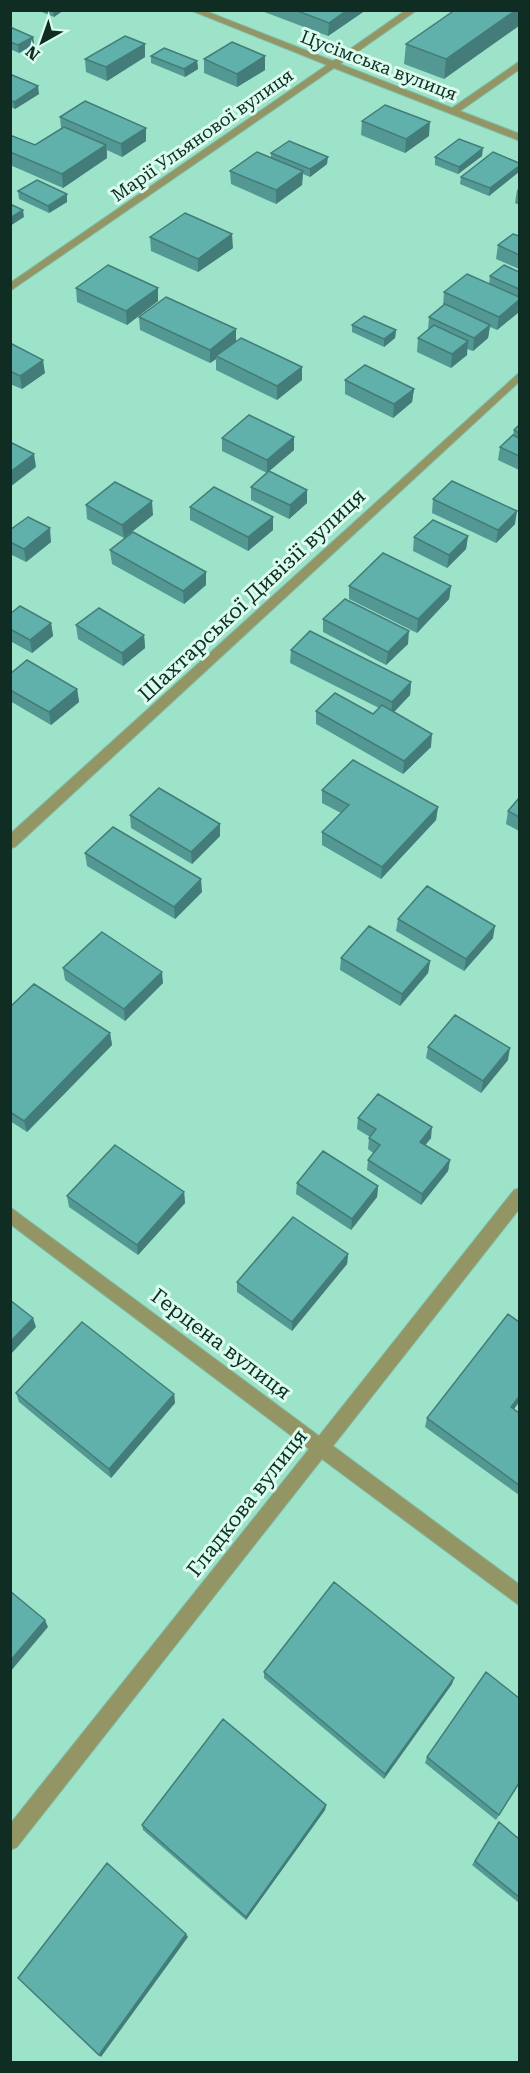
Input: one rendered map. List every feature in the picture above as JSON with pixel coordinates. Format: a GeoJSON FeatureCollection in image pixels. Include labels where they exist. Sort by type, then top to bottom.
{"type":"FeatureCollection","features":[{"type":"Feature","properties":{"kind":"street","name":"Цусімська вулиця"},"geometry":{"type":"LineString","coordinates":[[194,10],[519,138]]}},
{"type":"Feature","properties":{"kind":"street","name":"Марії Ульянової вулиця"},"geometry":{"type":"LineString","coordinates":[[10,288],[413,10]]}},
{"type":"Feature","properties":{"kind":"street"},"geometry":{"type":"LineString","coordinates":[[452,112],[519,64]]}},
{"type":"Feature","properties":{"kind":"street","name":"Шахтарської Дивізії вулиця"},"geometry":{"type":"LineString","coordinates":[[10,843],[519,375]]}},
{"type":"Feature","properties":{"kind":"street","name":"Гладкова вулиця"},"geometry":{"type":"LineString","coordinates":[[10,1840],[519,1195]]}},
{"type":"Feature","properties":{"kind":"street","name":"Герцена вулиця"},"geometry":{"type":"LineString","coordinates":[[10,1214],[519,1597]]}},
{"type":"Feature","properties":{"kind":"building"},"geometry":{"type":"Polygon","coordinates":[[[295,10],[347,10],[329,23],[295,10]]]}},
{"type":"Feature","properties":{"kind":"building"},"geometry":{"type":"Polygon","coordinates":[[[455,10],[516,10],[446,59],[406,44],[455,10]]]}},
{"type":"Feature","properties":{"kind":"building"},"geometry":{"type":"Polygon","coordinates":[[[10,27],[33,37],[18,45],[10,42],[10,27]]]}},
{"type":"Feature","properties":{"kind":"building"},"geometry":{"type":"Polygon","coordinates":[[[125,36],[145,44],[106,67],[85,59],[125,36]]]}},
{"type":"Feature","properties":{"kind":"building"},"geometry":{"type":"Polygon","coordinates":[[[232,42],[265,56],[237,74],[204,59],[232,42]]]}},
{"type":"Feature","properties":{"kind":"building"},"geometry":{"type":"Polygon","coordinates":[[[164,48],[197,61],[184,69],[151,56],[164,48]]]}},
{"type":"Feature","properties":{"kind":"building"},"geometry":{"type":"Polygon","coordinates":[[[10,76],[38,86],[14,102],[10,100],[10,76]]]}},
{"type":"Feature","properties":{"kind":"building"},"geometry":{"type":"Polygon","coordinates":[[[85,101],[146,128],[121,144],[60,117],[85,101]]]}},
{"type":"Feature","properties":{"kind":"building"},"geometry":{"type":"Polygon","coordinates":[[[385,105],[430,122],[406,139],[362,121],[385,105]]]}},
{"type":"Feature","properties":{"kind":"building"},"geometry":{"type":"Polygon","coordinates":[[[64,127],[106,145],[62,174],[10,152],[10,135],[35,145],[64,127]]]}},
{"type":"Feature","properties":{"kind":"building"},"geometry":{"type":"Polygon","coordinates":[[[459,139],[483,148],[459,167],[435,157],[459,139]]]}},
{"type":"Feature","properties":{"kind":"building"},"geometry":{"type":"Polygon","coordinates":[[[289,141],[328,157],[310,169],[271,153],[289,141]]]}},
{"type":"Feature","properties":{"kind":"building"},"geometry":{"type":"Polygon","coordinates":[[[257,152],[303,171],[276,190],[230,171],[257,152]]]}},
{"type":"Feature","properties":{"kind":"building"},"geometry":{"type":"Polygon","coordinates":[[[493,152],[519,163],[519,166],[490,188],[461,177],[493,152]]]}},
{"type":"Feature","properties":{"kind":"building"},"geometry":{"type":"Polygon","coordinates":[[[37,180],[67,194],[48,206],[18,191],[37,180]]]}},
{"type":"Feature","properties":{"kind":"building"},"geometry":{"type":"Polygon","coordinates":[[[10,204],[23,210],[10,218],[10,204]]]}},
{"type":"Feature","properties":{"kind":"building"},"geometry":{"type":"Polygon","coordinates":[[[185,213],[232,234],[198,259],[150,237],[185,213]]]}},
{"type":"Feature","properties":{"kind":"building"},"geometry":{"type":"Polygon","coordinates":[[[513,234],[519,236],[519,255],[498,245],[513,234]]]}},
{"type":"Feature","properties":{"kind":"building"},"geometry":{"type":"Polygon","coordinates":[[[108,265],[158,288],[126,311],[76,288],[108,265]]]}},
{"type":"Feature","properties":{"kind":"building"},"geometry":{"type":"Polygon","coordinates":[[[504,265],[519,272],[519,289],[490,276],[504,265]]]}},
{"type":"Feature","properties":{"kind":"building"},"geometry":{"type":"Polygon","coordinates":[[[467,274],[519,297],[519,300],[499,317],[444,292],[467,274]]]}},
{"type":"Feature","properties":{"kind":"building"},"geometry":{"type":"Polygon","coordinates":[[[166,297],[236,329],[210,350],[139,317],[166,297]]]}},
{"type":"Feature","properties":{"kind":"building"},"geometry":{"type":"Polygon","coordinates":[[[445,304],[490,325],[474,338],[429,317],[445,304]]]}},
{"type":"Feature","properties":{"kind":"building"},"geometry":{"type":"Polygon","coordinates":[[[364,316],[396,330],[384,339],[352,325],[364,316]]]}},
{"type":"Feature","properties":{"kind":"building"},"geometry":{"type":"Polygon","coordinates":[[[434,325],[468,341],[452,354],[418,338],[434,325]]]}},
{"type":"Feature","properties":{"kind":"building"},"geometry":{"type":"Polygon","coordinates":[[[241,338],[302,367],[277,386],[216,356],[241,338]]]}},
{"type":"Feature","properties":{"kind":"building"},"geometry":{"type":"Polygon","coordinates":[[[10,343],[43,360],[20,376],[10,371],[10,343]]]}},
{"type":"Feature","properties":{"kind":"building"},"geometry":{"type":"Polygon","coordinates":[[[365,365],[414,389],[394,404],[345,380],[365,365]]]}},
{"type":"Feature","properties":{"kind":"building"},"geometry":{"type":"Polygon","coordinates":[[[249,415],[294,437],[267,460],[222,438],[249,415]]]}},
{"type":"Feature","properties":{"kind":"building"},"geometry":{"type":"Polygon","coordinates":[[[513,435],[519,438],[519,456],[500,447],[513,435]]]}},
{"type":"Feature","properties":{"kind":"building"},"geometry":{"type":"Polygon","coordinates":[[[10,442],[34,454],[10,472],[10,442]]]}},
{"type":"Feature","properties":{"kind":"building"},"geometry":{"type":"Polygon","coordinates":[[[269,471],[307,490],[290,505],[251,487],[269,471]]]}},
{"type":"Feature","properties":{"kind":"building"},"geometry":{"type":"Polygon","coordinates":[[[452,481],[517,511],[498,530],[433,499],[452,481]]]}},
{"type":"Feature","properties":{"kind":"building"},"geometry":{"type":"Polygon","coordinates":[[[115,482],[152,501],[122,525],[86,505],[115,482]]]}},
{"type":"Feature","properties":{"kind":"building"},"geometry":{"type":"Polygon","coordinates":[[[214,487],[273,517],[248,537],[190,507],[214,487]]]}},
{"type":"Feature","properties":{"kind":"building"},"geometry":{"type":"Polygon","coordinates":[[[28,517],[50,528],[24,549],[10,542],[10,530],[28,517]]]}},
{"type":"Feature","properties":{"kind":"building"},"geometry":{"type":"Polygon","coordinates":[[[433,520],[468,536],[449,555],[414,537],[433,520]]]}},
{"type":"Feature","properties":{"kind":"building"},"geometry":{"type":"Polygon","coordinates":[[[133,532],[206,572],[183,591],[110,550],[133,532]]]}},
{"type":"Feature","properties":{"kind":"building"},"geometry":{"type":"Polygon","coordinates":[[[383,553],[451,586],[418,619],[349,586],[383,553]]]}},
{"type":"Feature","properties":{"kind":"building"},"geometry":{"type":"Polygon","coordinates":[[[345,599],[409,631],[388,652],[323,619],[345,599]]]}},
{"type":"Feature","properties":{"kind":"building"},"geometry":{"type":"Polygon","coordinates":[[[20,606],[51,623],[30,640],[10,629],[10,614],[20,606]]]}},
{"type":"Feature","properties":{"kind":"building"},"geometry":{"type":"Polygon","coordinates":[[[99,608],[144,635],[122,653],[76,625],[99,608]]]}},
{"type":"Feature","properties":{"kind":"building"},"geometry":{"type":"Polygon","coordinates":[[[310,631],[411,682],[392,702],[291,650],[310,631]]]}},
{"type":"Feature","properties":{"kind":"building"},"geometry":{"type":"Polygon","coordinates":[[[27,660],[77,689],[49,712],[10,690],[10,674],[27,660]]]}},
{"type":"Feature","properties":{"kind":"building"},"geometry":{"type":"Polygon","coordinates":[[[335,693],[373,714],[382,705],[432,734],[404,761],[316,711],[335,693]]]}},
{"type":"Feature","properties":{"kind":"building"},"geometry":{"type":"Polygon","coordinates":[[[353,760],[438,807],[382,867],[322,832],[349,805],[322,790],[353,760]]]}},
{"type":"Feature","properties":{"kind":"building"},"geometry":{"type":"Polygon","coordinates":[[[159,788],[220,824],[191,852],[130,815],[159,788]]]}},
{"type":"Feature","properties":{"kind":"building"},"geometry":{"type":"Polygon","coordinates":[[[519,798],[519,817],[508,811],[519,798]]]}},
{"type":"Feature","properties":{"kind":"building"},"geometry":{"type":"Polygon","coordinates":[[[113,827],[201,879],[174,907],[85,853],[113,827]]]}},
{"type":"Feature","properties":{"kind":"building"},"geometry":{"type":"Polygon","coordinates":[[[427,886],[495,926],[466,959],[398,919],[427,886]]]}},
{"type":"Feature","properties":{"kind":"building"},"geometry":{"type":"Polygon","coordinates":[[[369,926],[430,961],[402,994],[341,958],[369,926]]]}},
{"type":"Feature","properties":{"kind":"building"},"geometry":{"type":"Polygon","coordinates":[[[102,932],[162,972],[124,1009],[63,968],[102,932]]]}},
{"type":"Feature","properties":{"kind":"building"},"geometry":{"type":"Polygon","coordinates":[[[34,984],[110,1033],[24,1121],[10,1112],[10,1007],[34,984]]]}},
{"type":"Feature","properties":{"kind":"building"},"geometry":{"type":"Polygon","coordinates":[[[455,1015],[510,1048],[483,1081],[428,1047],[455,1015]]]}},
{"type":"Feature","properties":{"kind":"building"},"geometry":{"type":"Polygon","coordinates":[[[378,1094],[432,1127],[420,1142],[450,1160],[422,1194],[368,1160],[380,1145],[369,1138],[376,1129],[358,1118],[378,1094]]]}},
{"type":"Feature","properties":{"kind":"building"},"geometry":{"type":"Polygon","coordinates":[[[115,1145],[184,1192],[137,1245],[67,1196],[115,1145]]]}},
{"type":"Feature","properties":{"kind":"building"},"geometry":{"type":"Polygon","coordinates":[[[323,1151],[378,1186],[352,1219],[297,1183],[323,1151]]]}},
{"type":"Feature","properties":{"kind":"building"},"geometry":{"type":"Polygon","coordinates":[[[293,1217],[348,1254],[292,1322],[237,1282],[293,1217]]]}},
{"type":"Feature","properties":{"kind":"building"},"geometry":{"type":"Polygon","coordinates":[[[10,1300],[33,1318],[10,1342],[10,1300]]]}},
{"type":"Feature","properties":{"kind":"building"},"geometry":{"type":"Polygon","coordinates":[[[508,1314],[519,1322],[519,1397],[511,1407],[519,1413],[519,1485],[427,1418],[508,1314]]]}},
{"type":"Feature","properties":{"kind":"building"},"geometry":{"type":"Polygon","coordinates":[[[82,1322],[174,1394],[109,1469],[16,1393],[82,1322]]]}},
{"type":"Feature","properties":{"kind":"building"},"geometry":{"type":"Polygon","coordinates":[[[334,1582],[454,1678],[385,1774],[264,1672],[334,1582]]]}},
{"type":"Feature","properties":{"kind":"building"},"geometry":{"type":"Polygon","coordinates":[[[10,1591],[45,1620],[10,1661],[10,1591]]]}},
{"type":"Feature","properties":{"kind":"building"},"geometry":{"type":"Polygon","coordinates":[[[486,1672],[519,1698],[519,1783],[499,1815],[427,1757],[486,1672]]]}},
{"type":"Feature","properties":{"kind":"building"},"geometry":{"type":"Polygon","coordinates":[[[223,1719],[326,1805],[246,1917],[142,1825],[223,1719]]]}},
{"type":"Feature","properties":{"kind":"building"},"geometry":{"type":"Polygon","coordinates":[[[499,1822],[519,1839],[519,1897],[475,1861],[499,1822]]]}},
{"type":"Feature","properties":{"kind":"building"},"geometry":{"type":"Polygon","coordinates":[[[107,1863],[186,1934],[99,2055],[18,1978],[107,1863]]]}}]}
